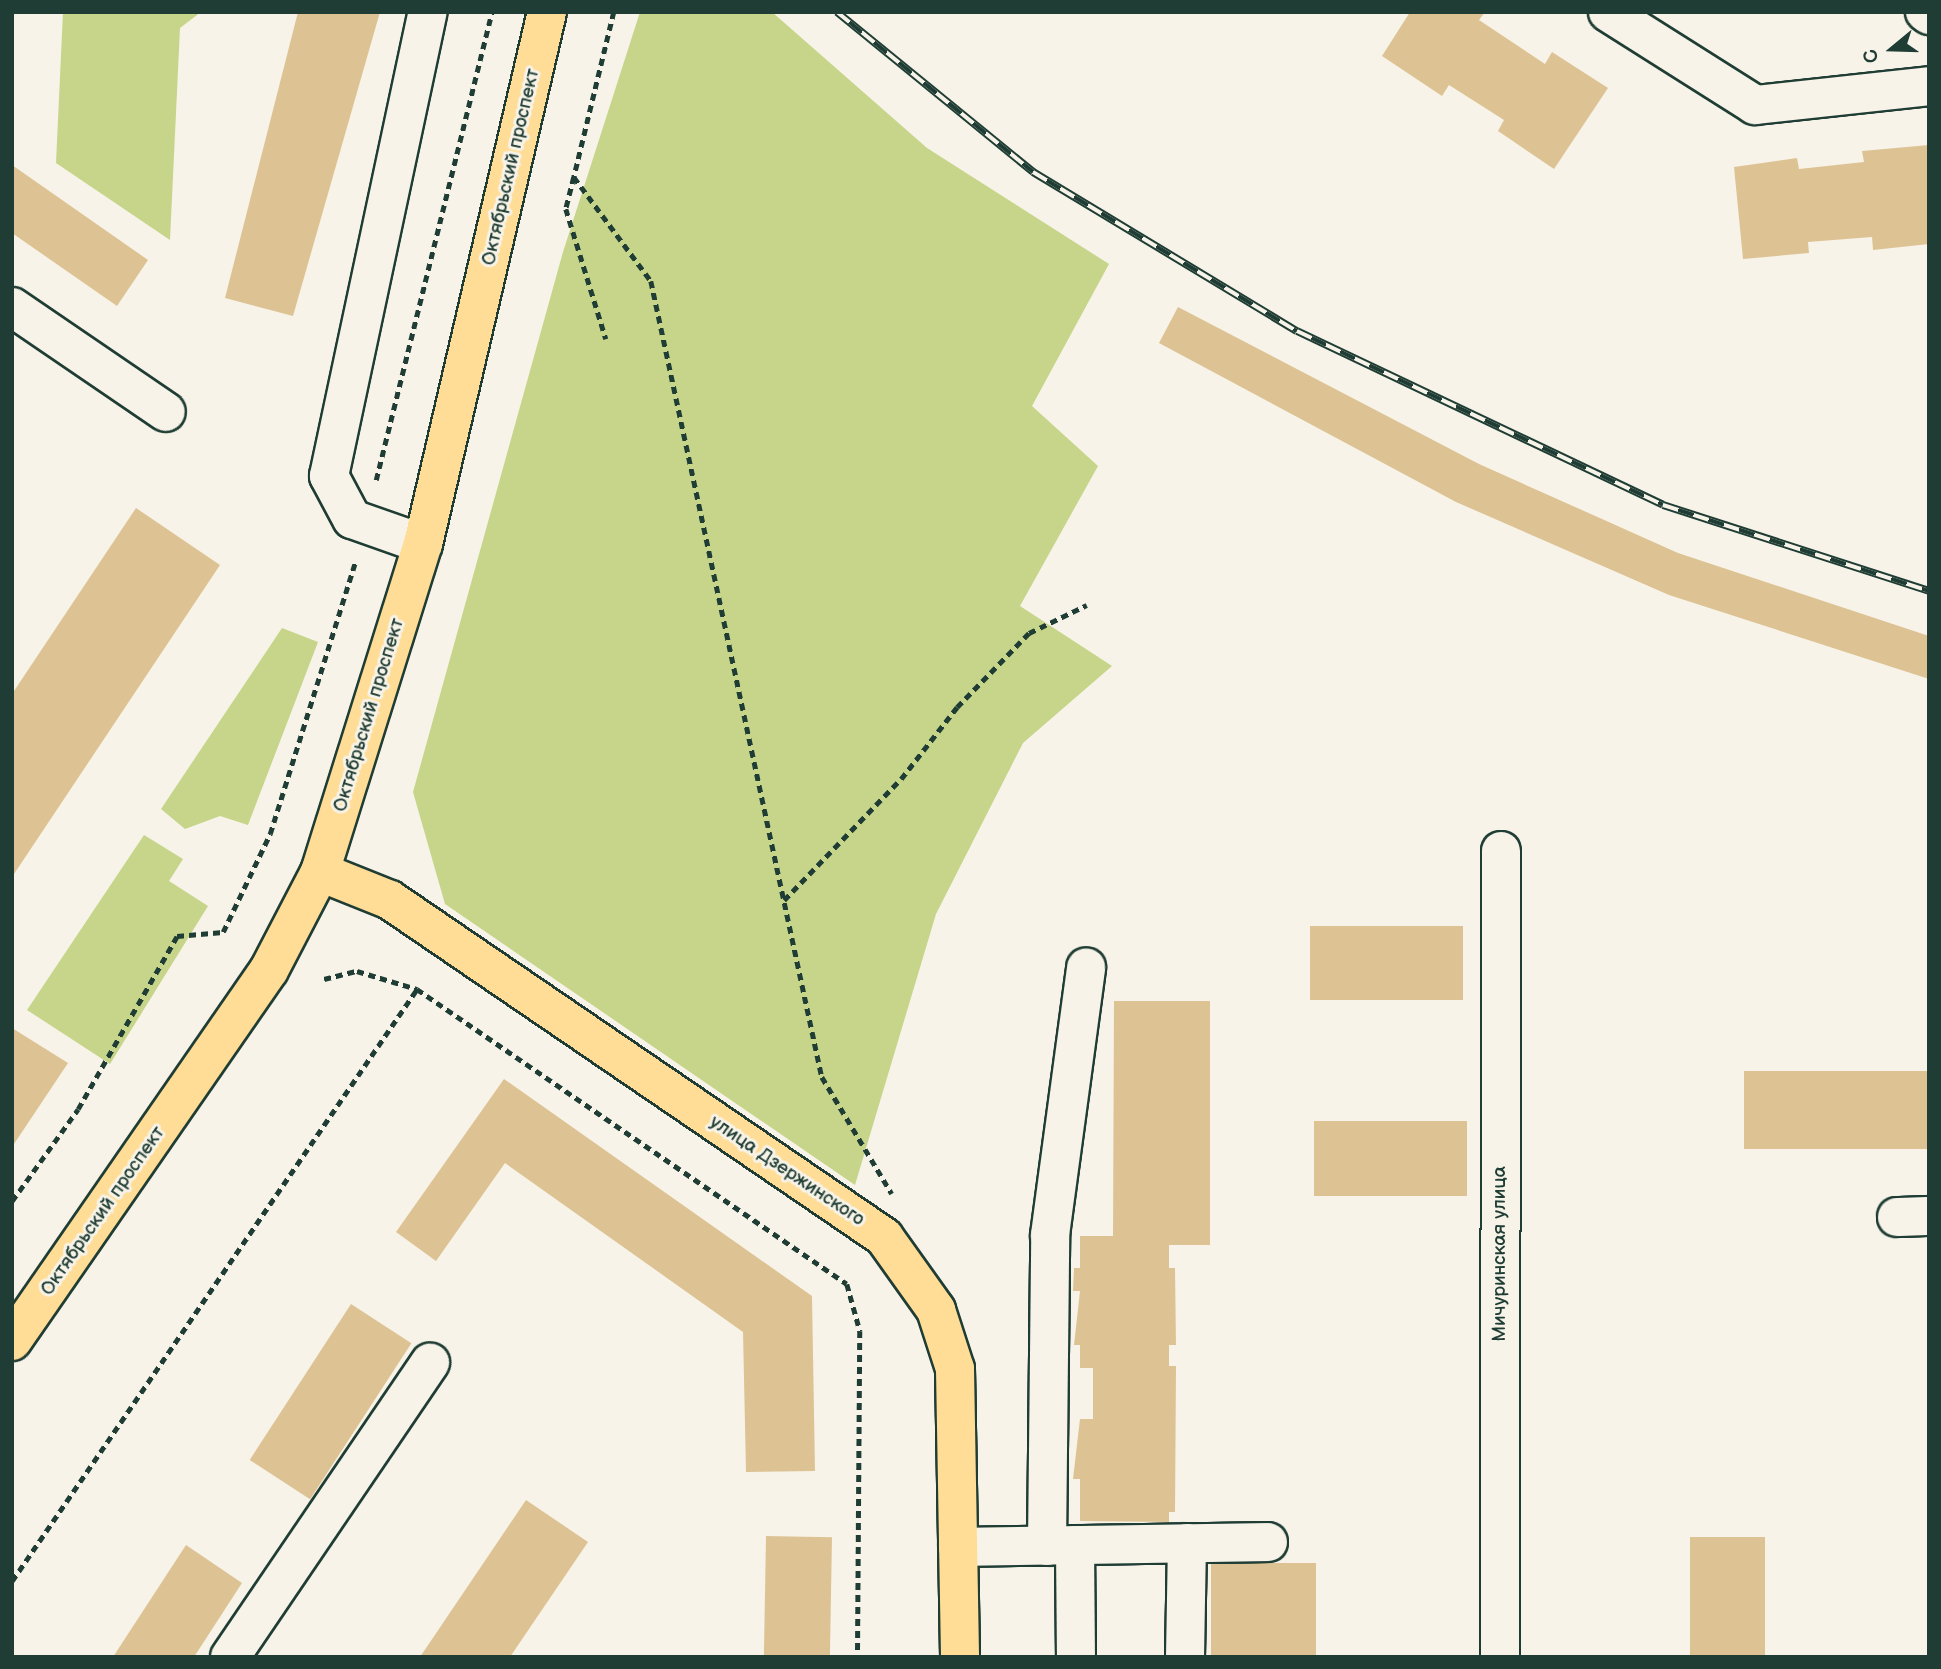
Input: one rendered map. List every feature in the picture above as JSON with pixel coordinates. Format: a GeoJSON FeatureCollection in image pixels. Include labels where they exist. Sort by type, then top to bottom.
{"type":"FeatureCollection","features":[{"type":"Feature","properties":{"kind":"main road","name":"Октябрьский проспект"},"geometry":{"type":"LineString","coordinates":[[12,1341],[269,970],[320,872],[423,544],[547,12]]}},
{"type":"Feature","properties":{"kind":"main road","name":"улица Дзержинского"},"geometry":{"type":"LineString","coordinates":[[320,872],[390,900],[884,1237],[936,1310],[955,1369],[960,1657]]}},
{"type":"Feature","properties":{"kind":"street"},"geometry":{"type":"LineString","coordinates":[[423,544],[352,519],[329,477],[428,12]]}},
{"type":"Feature","properties":{"kind":"street"},"geometry":{"type":"LineString","coordinates":[[1608,12],[1755,105],[1929,86]]}},
{"type":"Feature","properties":{"kind":"street"},"geometry":{"type":"LineString","coordinates":[[12,307],[166,412]]}},
{"type":"Feature","properties":{"kind":"street","name":"Мичуринская улица"},"geometry":{"type":"LineString","coordinates":[[1500,1657],[1501,851]]}},
{"type":"Feature","properties":{"kind":"street"},"geometry":{"type":"LineString","coordinates":[[1076,1657],[1061,1546],[1050,1235],[1086,967]]}},
{"type":"Feature","properties":{"kind":"street"},"geometry":{"type":"LineString","coordinates":[[230,1657],[430,1363]]}},
{"type":"Feature","properties":{"kind":"street"},"geometry":{"type":"LineString","coordinates":[[958,1547],[1268,1542]]}},
{"type":"Feature","properties":{"kind":"street"},"geometry":{"type":"LineString","coordinates":[[1185,1657],[1187,1543]]}},
{"type":"Feature","properties":{"kind":"path"},"geometry":{"type":"LineString","coordinates":[[606,339],[566,209],[614,12]]}},
{"type":"Feature","properties":{"kind":"path"},"geometry":{"type":"LineString","coordinates":[[574,177],[651,281],[822,1077],[900,1207]]}},
{"type":"Feature","properties":{"kind":"path"},"geometry":{"type":"LineString","coordinates":[[784,900],[901,779],[957,707],[1029,633],[1087,605]]}},
{"type":"Feature","properties":{"kind":"path"},"geometry":{"type":"LineString","coordinates":[[12,1201],[78,1109],[177,936],[223,933]]}},
{"type":"Feature","properties":{"kind":"path"},"geometry":{"type":"LineString","coordinates":[[324,979],[357,971],[417,989],[847,1284],[860,1331],[858,1657]]}},
{"type":"Feature","properties":{"kind":"path"},"geometry":{"type":"LineString","coordinates":[[12,1581],[417,989]]}},
{"type":"Feature","properties":{"kind":"green space"},"geometry":{"type":"Polygon","coordinates":[[[63,12],[201,12],[180,28],[170,240],[56,163],[63,12]]]}},
{"type":"Feature","properties":{"kind":"green space"},"geometry":{"type":"Polygon","coordinates":[[[640,12],[772,12],[927,148],[1109,264],[1032,406],[1098,466],[1020,606],[1112,666],[1023,743],[936,914],[855,1185],[445,904],[413,792],[563,252],[640,12]]]}},
{"type":"Feature","properties":{"kind":"green space"},"geometry":{"type":"Polygon","coordinates":[[[282,628],[318,642],[248,825],[220,816],[185,829],[161,809],[282,628]]]}},
{"type":"Feature","properties":{"kind":"green space"},"geometry":{"type":"Polygon","coordinates":[[[144,835],[183,859],[169,881],[208,906],[110,1064],[27,1010],[144,835]]]}},
{"type":"Feature","properties":{"kind":"building"},"geometry":{"type":"Polygon","coordinates":[[[298,12],[380,12],[293,316],[225,298],[298,12]]]}},
{"type":"Feature","properties":{"kind":"building"},"geometry":{"type":"Polygon","coordinates":[[[1410,12],[1485,12],[1479,20],[1545,64],[1552,52],[1608,88],[1554,169],[1498,131],[1504,120],[1449,85],[1442,96],[1382,56],[1410,12]]]}},
{"type":"Feature","properties":{"kind":"building"},"geometry":{"type":"Polygon","coordinates":[[[1929,145],[1929,244],[1873,250],[1872,237],[1808,242],[1809,253],[1743,259],[1734,167],[1797,158],[1799,169],[1864,162],[1862,151],[1929,145]]]}},
{"type":"Feature","properties":{"kind":"building"},"geometry":{"type":"Polygon","coordinates":[[[12,165],[148,260],[117,306],[12,233],[12,165]]]}},
{"type":"Feature","properties":{"kind":"building"},"geometry":{"type":"Polygon","coordinates":[[[1178,307],[1479,464],[1678,553],[1929,636],[1929,679],[1669,595],[1456,502],[1159,343],[1178,307]]]}},
{"type":"Feature","properties":{"kind":"building"},"geometry":{"type":"Polygon","coordinates":[[[136,508],[220,565],[12,877],[12,694],[136,508]]]}},
{"type":"Feature","properties":{"kind":"building"},"geometry":{"type":"Polygon","coordinates":[[[1310,926],[1463,926],[1463,1000],[1310,1000],[1310,926]]]}},
{"type":"Feature","properties":{"kind":"building"},"geometry":{"type":"Polygon","coordinates":[[[1114,1001],[1210,1001],[1210,1245],[1169,1245],[1169,1268],[1175,1268],[1176,1345],[1169,1345],[1169,1366],[1176,1366],[1175,1512],[1169,1512],[1169,1522],[1080,1521],[1080,1479],[1073,1479],[1080,1419],[1093,1419],[1093,1368],[1080,1368],[1080,1345],[1074,1345],[1080,1291],[1073,1291],[1074,1268],[1080,1268],[1080,1236],[1113,1236],[1114,1001]]]}},
{"type":"Feature","properties":{"kind":"building"},"geometry":{"type":"Polygon","coordinates":[[[12,1028],[68,1063],[12,1147],[12,1028]]]}},
{"type":"Feature","properties":{"kind":"building"},"geometry":{"type":"Polygon","coordinates":[[[1744,1071],[1929,1071],[1929,1149],[1744,1149],[1744,1071]]]}},
{"type":"Feature","properties":{"kind":"building"},"geometry":{"type":"Polygon","coordinates":[[[504,1079],[812,1296],[815,1471],[746,1472],[743,1332],[505,1163],[436,1261],[396,1232],[504,1079]]]}},
{"type":"Feature","properties":{"kind":"building"},"geometry":{"type":"Polygon","coordinates":[[[1314,1121],[1467,1121],[1467,1196],[1314,1196],[1314,1121]]]}},
{"type":"Feature","properties":{"kind":"building"},"geometry":{"type":"Polygon","coordinates":[[[351,1304],[411,1343],[310,1499],[250,1460],[351,1304]]]}},
{"type":"Feature","properties":{"kind":"building"},"geometry":{"type":"Polygon","coordinates":[[[526,1500],[588,1542],[510,1657],[420,1657],[526,1500]]]}},
{"type":"Feature","properties":{"kind":"building"},"geometry":{"type":"Polygon","coordinates":[[[766,1536],[832,1537],[830,1657],[764,1657],[766,1536]]]}},
{"type":"Feature","properties":{"kind":"building"},"geometry":{"type":"Polygon","coordinates":[[[1690,1537],[1765,1537],[1765,1657],[1690,1657],[1690,1537]]]}},
{"type":"Feature","properties":{"kind":"building"},"geometry":{"type":"Polygon","coordinates":[[[186,1545],[242,1583],[194,1657],[113,1657],[186,1545]]]}},
{"type":"Feature","properties":{"kind":"building"},"geometry":{"type":"Polygon","coordinates":[[[1211,1563],[1316,1563],[1316,1657],[1211,1657],[1211,1563]]]}},
{"type":"Feature","properties":{"kind":"railway"},"geometry":{"type":"LineString","coordinates":[[837,12],[1033,172],[1297,331],[1663,505],[1929,591]]}}]}
